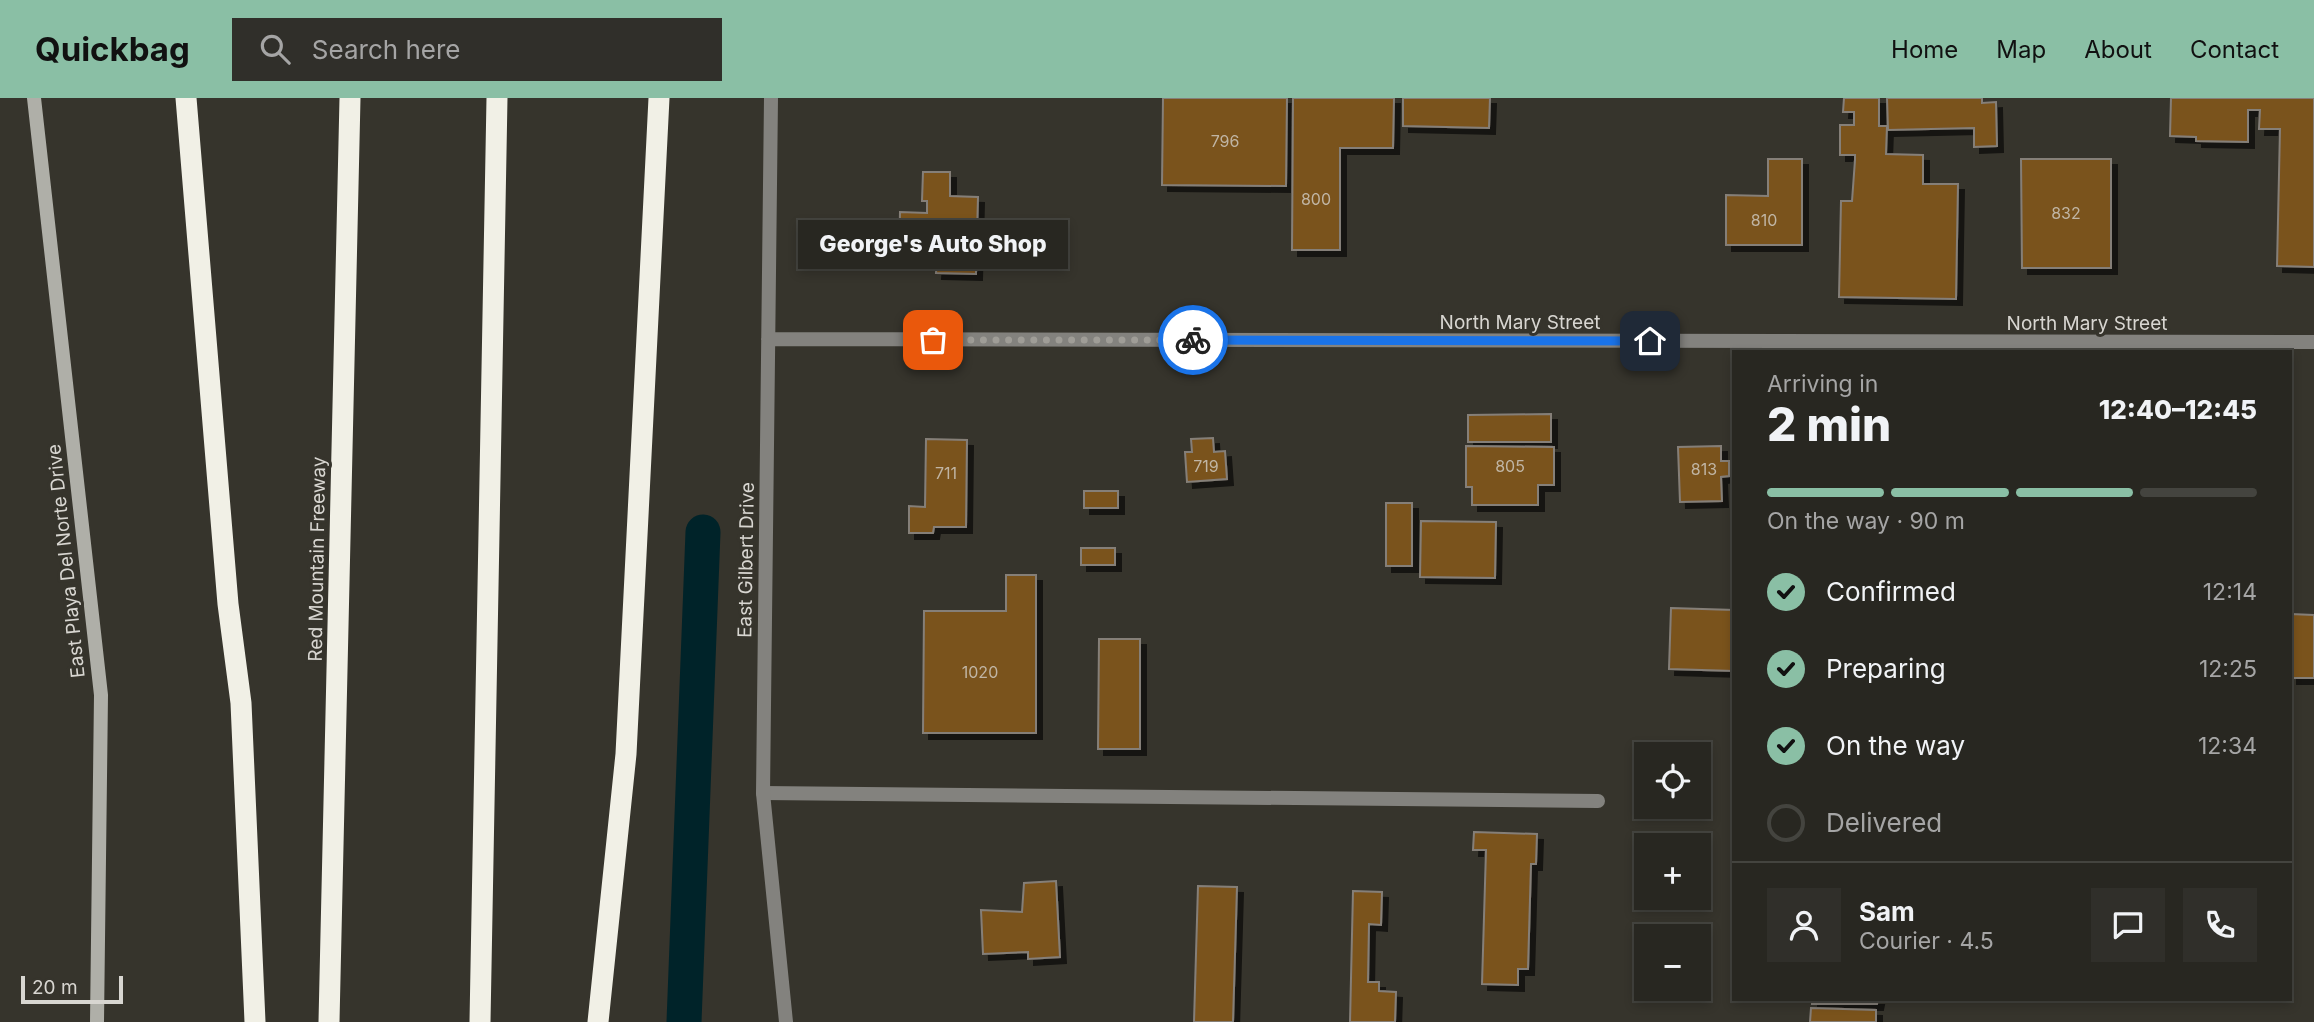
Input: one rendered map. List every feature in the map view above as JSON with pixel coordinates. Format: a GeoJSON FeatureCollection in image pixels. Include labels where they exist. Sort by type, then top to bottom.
{"type":"FeatureCollection","features":[{"type":"Feature","properties":{"kind":"highway"},"geometry":{"type":"LineString","coordinates":[[186,98],[228,604],[241,703],[255,1022]]}},
{"type":"Feature","properties":{"kind":"highway","name":"Red Mountain Freeway"},"geometry":{"type":"LineString","coordinates":[[329,1022],[350,98]]}},
{"type":"Feature","properties":{"kind":"highway"},"geometry":{"type":"LineString","coordinates":[[480,1022],[497,98]]}},
{"type":"Feature","properties":{"kind":"highway"},"geometry":{"type":"LineString","coordinates":[[598,1022],[626,754],[659,98]]}},
{"type":"Feature","properties":{"kind":"street","name":"East Playa Del Norte Drive"},"geometry":{"type":"LineString","coordinates":[[34,98],[101,695],[97,1022]]}},
{"type":"Feature","properties":{"kind":"street","name":"East Gilbert Drive"},"geometry":{"type":"LineString","coordinates":[[771,98],[763,793],[786,1022]]}},
{"type":"Feature","properties":{"kind":"street","name":"North Mary Street"},"geometry":{"type":"LineString","coordinates":[[768,339],[2314,342]]}},
{"type":"Feature","properties":{"kind":"street"},"geometry":{"type":"LineString","coordinates":[[763,793],[1598,801]]}},
{"type":"Feature","properties":{"kind":"building"},"geometry":{"type":"Polygon","coordinates":[[[1163,98],[1287,98],[1286,186],[1162,185],[1163,98]]]}},
{"type":"Feature","properties":{"kind":"building"},"geometry":{"type":"Polygon","coordinates":[[[1293,98],[1394,98],[1393,148],[1340,148],[1340,250],[1292,250],[1293,98]]]}},
{"type":"Feature","properties":{"kind":"building"},"geometry":{"type":"Polygon","coordinates":[[[1403,98],[1490,98],[1489,128],[1403,126],[1403,98]]]}},
{"type":"Feature","properties":{"kind":"building"},"geometry":{"type":"Polygon","coordinates":[[[1844,98],[1879,98],[1879,126],[1887,126],[1886,154],[1923,155],[1923,184],[1958,184],[1956,299],[1839,297],[1841,201],[1852,201],[1855,160],[1855,155],[1840,155],[1840,125],[1854,125],[1854,112],[1843,112],[1844,98]]]}},
{"type":"Feature","properties":{"kind":"building"},"geometry":{"type":"Polygon","coordinates":[[[1887,98],[1982,98],[1982,103],[1996,102],[1997,146],[1974,147],[1974,128],[1888,130],[1887,98]]]}},
{"type":"Feature","properties":{"kind":"building"},"geometry":{"type":"Polygon","coordinates":[[[2171,98],[2314,98],[2314,267],[2277,266],[2280,129],[2259,129],[2260,110],[2248,110],[2248,142],[2196,141],[2196,137],[2170,136],[2171,98]]]}},
{"type":"Feature","properties":{"kind":"building"},"geometry":{"type":"Polygon","coordinates":[[[1768,159],[1802,159],[1802,245],[1726,245],[1726,195],[1768,196],[1768,159]]]}},
{"type":"Feature","properties":{"kind":"building"},"geometry":{"type":"Polygon","coordinates":[[[2021,159],[2111,159],[2111,268],[2022,268],[2021,159]]]}},
{"type":"Feature","properties":{"kind":"building"},"geometry":{"type":"Polygon","coordinates":[[[923,172],[950,172],[950,196],[978,197],[976,274],[936,273],[937,258],[899,257],[900,212],[927,213],[927,201],[922,201],[923,172]]]}},
{"type":"Feature","properties":{"kind":"building"},"geometry":{"type":"Polygon","coordinates":[[[1551,414],[1551,442],[1468,442],[1468,415],[1551,414]]]}},
{"type":"Feature","properties":{"kind":"building"},"geometry":{"type":"Polygon","coordinates":[[[1213,438],[1214,452],[1225,451],[1227,479],[1187,482],[1185,452],[1192,452],[1191,439],[1213,438]]]}},
{"type":"Feature","properties":{"kind":"building"},"geometry":{"type":"Polygon","coordinates":[[[926,439],[967,440],[966,527],[934,527],[933,533],[909,533],[909,506],[925,507],[926,439]]]}},
{"type":"Feature","properties":{"kind":"building"},"geometry":{"type":"Polygon","coordinates":[[[1466,446],[1554,447],[1554,485],[1538,485],[1538,505],[1472,505],[1472,487],[1466,487],[1466,446]]]}},
{"type":"Feature","properties":{"kind":"building"},"geometry":{"type":"Polygon","coordinates":[[[1721,446],[1721,461],[1729,461],[1729,476],[1721,477],[1722,501],[1680,502],[1678,447],[1721,446]]]}},
{"type":"Feature","properties":{"kind":"building"},"geometry":{"type":"Polygon","coordinates":[[[1084,491],[1118,491],[1118,508],[1084,508],[1084,491]]]}},
{"type":"Feature","properties":{"kind":"building"},"geometry":{"type":"Polygon","coordinates":[[[1386,503],[1412,503],[1412,566],[1386,566],[1386,503]]]}},
{"type":"Feature","properties":{"kind":"building"},"geometry":{"type":"Polygon","coordinates":[[[1421,521],[1496,522],[1495,578],[1420,577],[1421,521]]]}},
{"type":"Feature","properties":{"kind":"building"},"geometry":{"type":"Polygon","coordinates":[[[1081,548],[1115,548],[1115,565],[1081,565],[1081,548]]]}},
{"type":"Feature","properties":{"kind":"building"},"geometry":{"type":"Polygon","coordinates":[[[1006,575],[1036,575],[1036,733],[923,733],[924,611],[1006,611],[1006,575]]]}},
{"type":"Feature","properties":{"kind":"building"},"geometry":{"type":"Polygon","coordinates":[[[1671,608],[1732,610],[1732,671],[1669,669],[1671,608]]]}},
{"type":"Feature","properties":{"kind":"building"},"geometry":{"type":"Polygon","coordinates":[[[2292,614],[2314,615],[2314,678],[2292,678],[2292,614]]]}},
{"type":"Feature","properties":{"kind":"building"},"geometry":{"type":"Polygon","coordinates":[[[1099,639],[1140,639],[1140,749],[1098,749],[1099,639]]]}},
{"type":"Feature","properties":{"kind":"building"},"geometry":{"type":"Polygon","coordinates":[[[1474,832],[1537,834],[1536,864],[1531,864],[1528,969],[1518,969],[1518,985],[1482,984],[1486,850],[1473,850],[1474,832]]]}},
{"type":"Feature","properties":{"kind":"building"},"geometry":{"type":"Polygon","coordinates":[[[1056,881],[1060,957],[1028,959],[1028,952],[983,954],[981,910],[1022,912],[1024,883],[1056,881]]]}},
{"type":"Feature","properties":{"kind":"building"},"geometry":{"type":"Polygon","coordinates":[[[1198,886],[1237,887],[1233,1022],[1194,1022],[1198,886]]]}},
{"type":"Feature","properties":{"kind":"building"},"geometry":{"type":"Polygon","coordinates":[[[1353,891],[1382,892],[1381,925],[1369,924],[1368,982],[1379,982],[1379,991],[1396,992],[1395,1022],[1350,1022],[1353,891]]]}},
{"type":"Feature","properties":{"kind":"building"},"geometry":{"type":"Polygon","coordinates":[[[1812,1001],[1878,1001],[1877,1004],[1812,1004],[1812,1001]]]}},
{"type":"Feature","properties":{"kind":"building"},"geometry":{"type":"Polygon","coordinates":[[[1811,1008],[1876,1010],[1876,1022],[1810,1022],[1811,1008]]]}},
{"type":"Feature","properties":{"kind":"waterway"},"geometry":{"type":"LineString","coordinates":[[684,1022],[703,532]]}},
{"type":"Feature","properties":{"kind":"way so far"},"geometry":{"type":"LineString","coordinates":[[933,340],[1193,340]]}},
{"type":"Feature","properties":{"kind":"place","name":"George's Auto Shop"},"geometry":{"type":"Point","coordinates":[933,340]}},
{"type":"Feature","properties":{"kind":"route"},"geometry":{"type":"LineString","coordinates":[[1193,340],[1650,341]]}}]}
